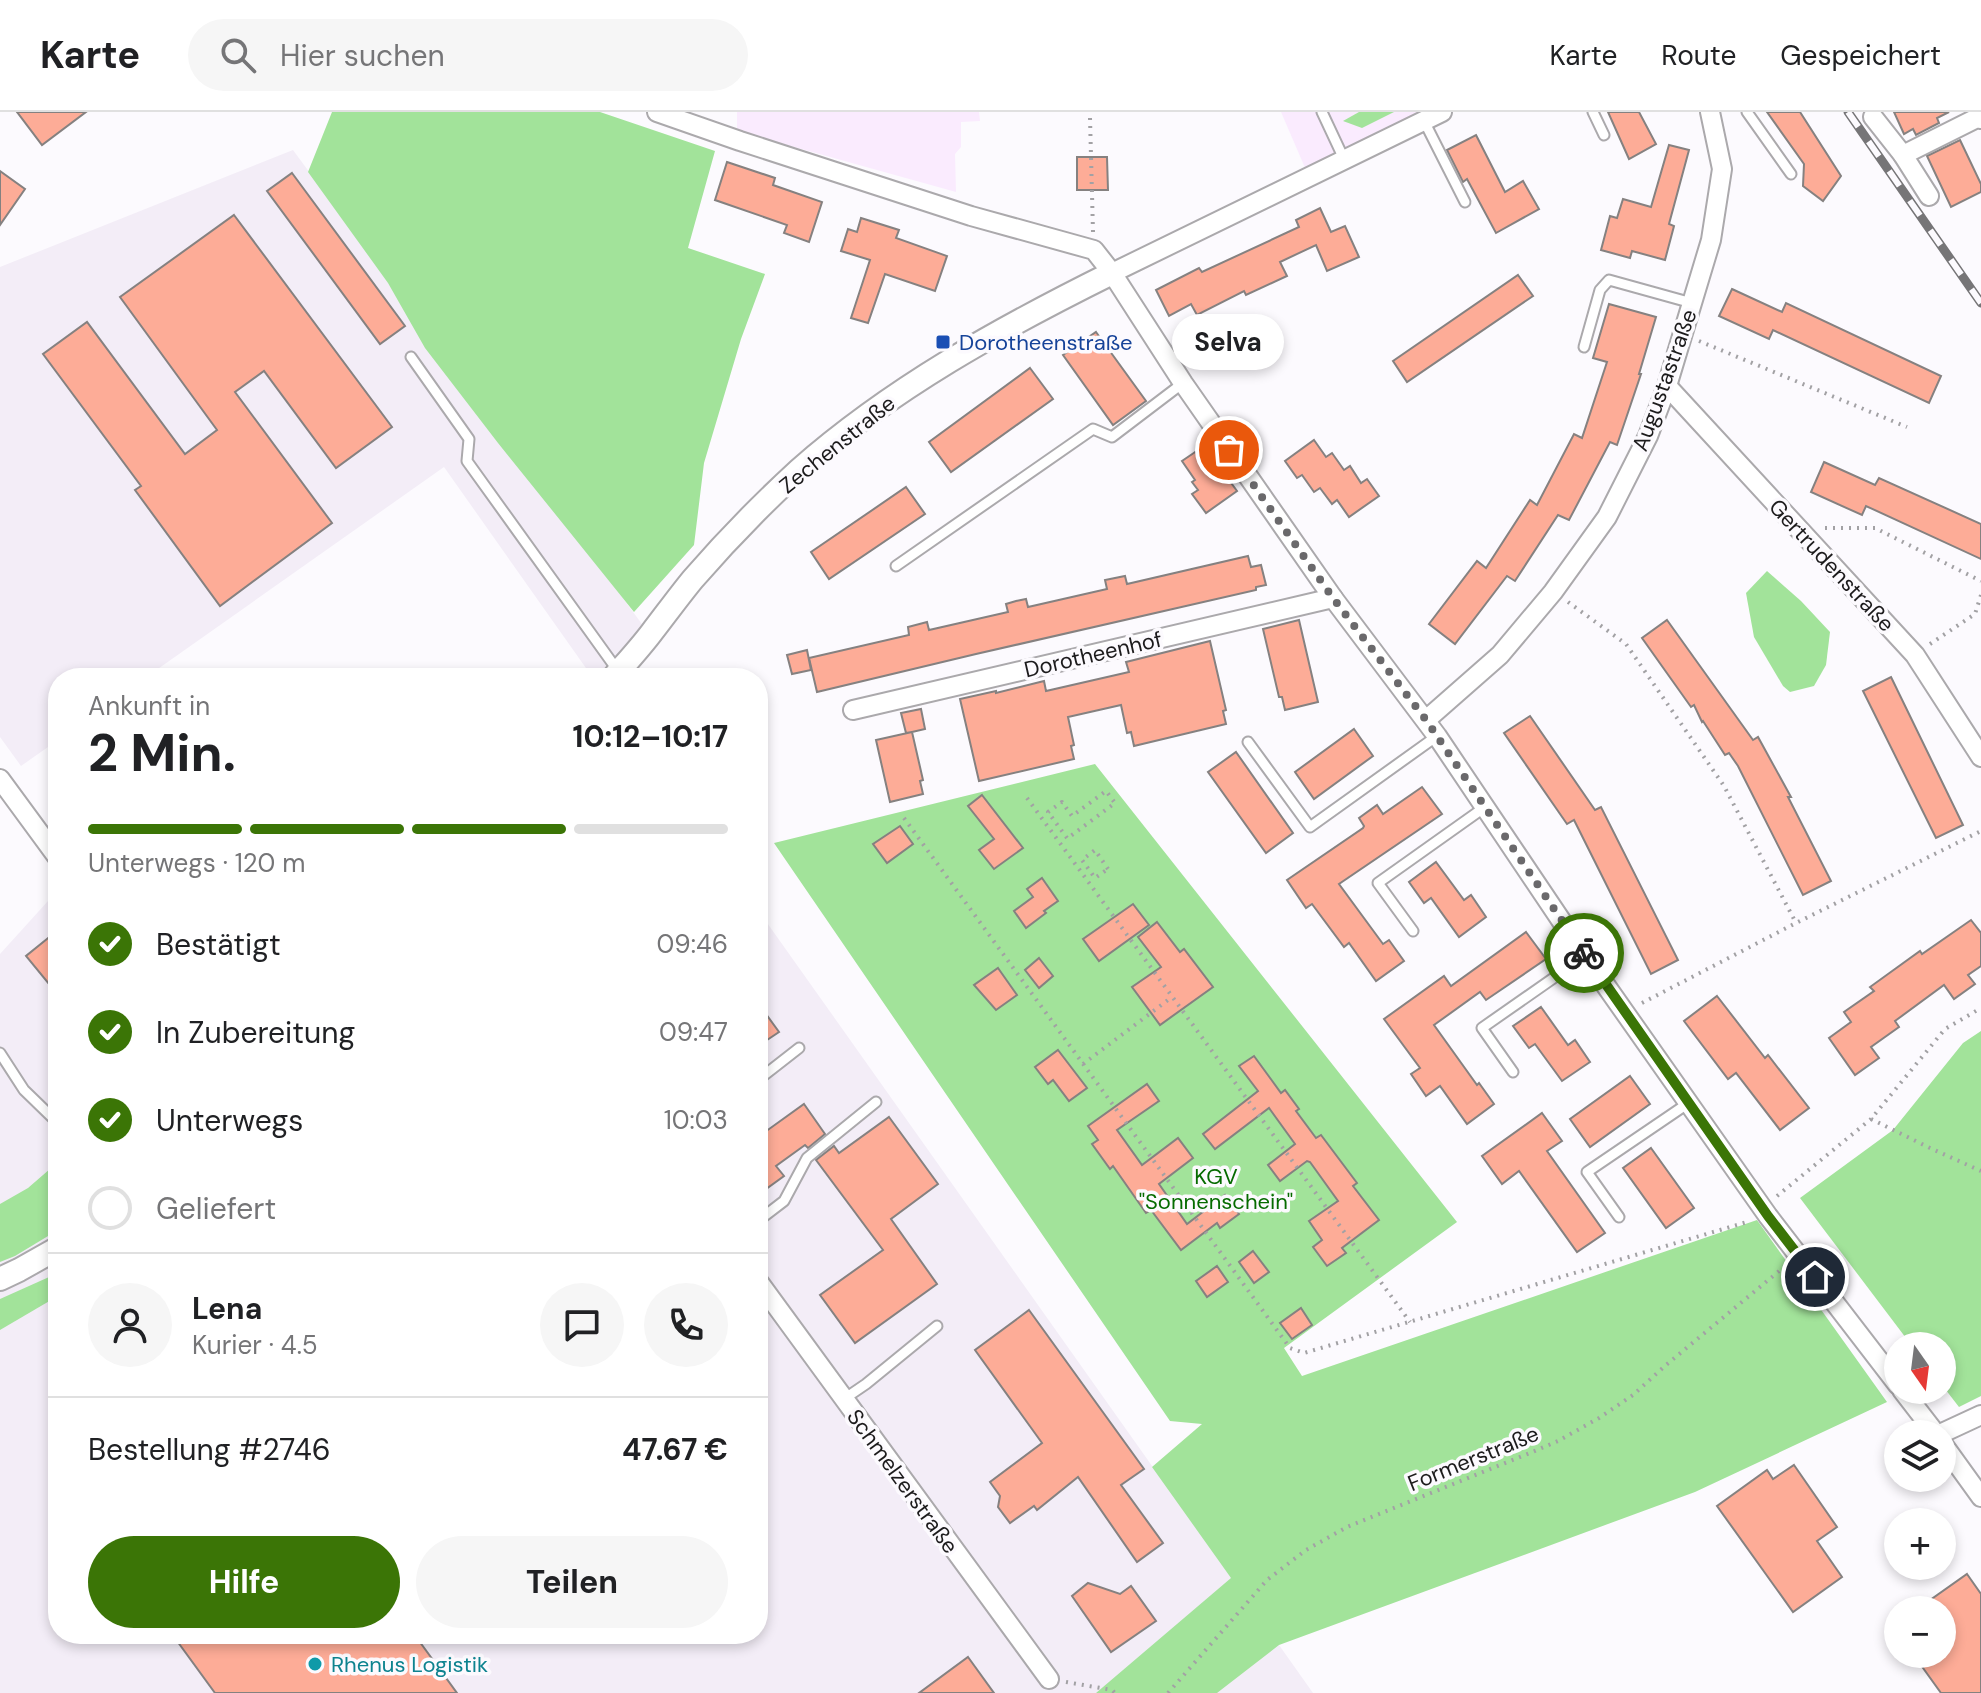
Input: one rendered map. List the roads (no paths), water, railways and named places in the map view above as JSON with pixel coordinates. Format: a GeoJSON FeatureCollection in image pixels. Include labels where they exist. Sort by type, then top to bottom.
{"type":"FeatureCollection","features":[{"type":"Feature","properties":{"kind":"street"},"geometry":{"type":"LineString","coordinates":[[657,112],[971,216],[1094,250],[1333,598],[1426,720],[1585,956],[1766,1212],[1884,1367]]}},
{"type":"Feature","properties":{"kind":"street","name":"Zechenstraße"},"geometry":{"type":"LineString","coordinates":[[622,668],[692,580],[750,518],[800,470],[909,386],[1035,312],[1442,112]]}},
{"type":"Feature","properties":{"kind":"street","name":"Augustastraße"},"geometry":{"type":"LineString","coordinates":[[1426,720],[1500,655],[1553,592],[1607,517],[1648,436],[1667,386],[1711,240],[1722,169],[1710,112]]}},
{"type":"Feature","properties":{"kind":"street"},"geometry":{"type":"LineString","coordinates":[[1873,117],[1903,155],[1929,196]]}},
{"type":"Feature","properties":{"kind":"street"},"geometry":{"type":"LineString","coordinates":[[1903,155],[1977,118],[1981,119]]}},
{"type":"Feature","properties":{"kind":"street","name":"Gertrudenstraße"},"geometry":{"type":"LineString","coordinates":[[1667,386],[1915,655],[1981,757]]}},
{"type":"Feature","properties":{"kind":"street","name":"Dorotheenhof"},"geometry":{"type":"LineString","coordinates":[[853,710],[1333,598]]}},
{"type":"Feature","properties":{"kind":"street"},"geometry":{"type":"LineString","coordinates":[[0,779],[48,844]]}},
{"type":"Feature","properties":{"kind":"street"},"geometry":{"type":"LineString","coordinates":[[0,1279],[48,1253]]}},
{"type":"Feature","properties":{"kind":"street","name":"Schmelzerstraße"},"geometry":{"type":"LineString","coordinates":[[768,1295],[1049,1679]]}},
{"type":"Feature","properties":{"kind":"street"},"geometry":{"type":"LineString","coordinates":[[1913,1404],[1927,1420]]}},
{"type":"Feature","properties":{"kind":"street"},"geometry":{"type":"LineString","coordinates":[[1956,1426],[1981,1415]]}},
{"type":"Feature","properties":{"kind":"street"},"geometry":{"type":"LineString","coordinates":[[1956,1462],[1981,1497]]}},
{"type":"Feature","properties":{"kind":"lane"},"geometry":{"type":"LineString","coordinates":[[1322,112],[1344,159]]}},
{"type":"Feature","properties":{"kind":"lane"},"geometry":{"type":"LineString","coordinates":[[1593,112],[1604,135]]}},
{"type":"Feature","properties":{"kind":"lane"},"geometry":{"type":"LineString","coordinates":[[1747,112],[1791,174]]}},
{"type":"Feature","properties":{"kind":"lane"},"geometry":{"type":"LineString","coordinates":[[1424,121],[1465,202]]}},
{"type":"Feature","properties":{"kind":"lane"},"geometry":{"type":"LineString","coordinates":[[1584,347],[1600,290],[1609,280],[1692,303]]}},
{"type":"Feature","properties":{"kind":"lane"},"geometry":{"type":"LineString","coordinates":[[411,357],[469,439],[467,461],[611,668]]}},
{"type":"Feature","properties":{"kind":"lane"},"geometry":{"type":"LineString","coordinates":[[896,566],[1093,429],[1112,437],[1183,383]]}},
{"type":"Feature","properties":{"kind":"lane"},"geometry":{"type":"LineString","coordinates":[[1248,742],[1310,827],[1437,736]]}},
{"type":"Feature","properties":{"kind":"lane"},"geometry":{"type":"LineString","coordinates":[[1413,931],[1378,883],[1485,807]]}},
{"type":"Feature","properties":{"kind":"lane"},"geometry":{"type":"LineString","coordinates":[[1513,1072],[1482,1028],[1585,956]]}},
{"type":"Feature","properties":{"kind":"lane"},"geometry":{"type":"LineString","coordinates":[[768,1072],[799,1048]]}},
{"type":"Feature","properties":{"kind":"lane"},"geometry":{"type":"LineString","coordinates":[[0,1053],[24,1090],[48,1113]]}},
{"type":"Feature","properties":{"kind":"lane"},"geometry":{"type":"LineString","coordinates":[[768,1213],[784,1201],[807,1158],[876,1102]]}},
{"type":"Feature","properties":{"kind":"lane"},"geometry":{"type":"LineString","coordinates":[[1619,1217],[1587,1172],[1690,1102]]}},
{"type":"Feature","properties":{"kind":"lane"},"geometry":{"type":"LineString","coordinates":[[844,1399],[937,1326]]}},
{"type":"Feature","properties":{"kind":"railway"},"geometry":{"type":"LineString","coordinates":[[1848,112],[1981,303]]}},
{"type":"Feature","properties":{"kind":"place","name":"Dorotheenstraße"},"geometry":{"type":"Point","coordinates":[943,342]}},
{"type":"Feature","properties":{"kind":"place","name":"Selva"},"geometry":{"type":"Point","coordinates":[1229,450]}},
{"type":"Feature","properties":{"kind":"place","name":"Rhenus Logistik"},"geometry":{"type":"Point","coordinates":[315,1664]}},
{"type":"Feature","properties":{"kind":"park label","name":"KGV \"Sonnenschein\""},"geometry":{"type":"Point","coordinates":[1216,1188]}}]}
